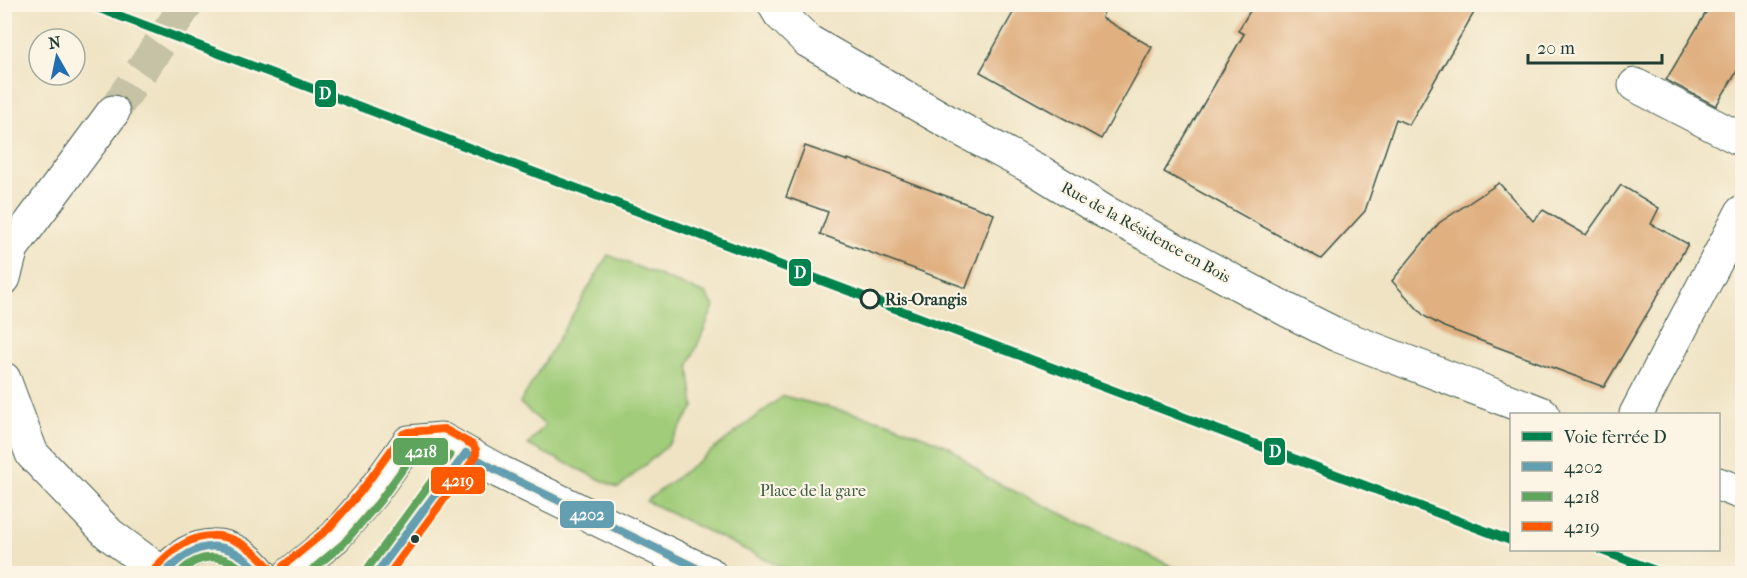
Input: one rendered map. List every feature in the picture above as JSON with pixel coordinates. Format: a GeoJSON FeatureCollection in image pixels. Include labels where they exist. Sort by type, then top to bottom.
{"type":"FeatureCollection","features":[{"type":"Feature","properties":{"kind":"street","name":"Rue de la Résidence en Bois"},"geometry":{"type":"LineString","coordinates":[[774,4],[808,41],[1186,256],[1337,335],[1540,413]]}},
{"type":"Feature","properties":{"kind":"street"},"geometry":{"type":"LineString","coordinates":[[1635,85],[1743,140]]}},
{"type":"Feature","properties":{"kind":"street"},"geometry":{"type":"LineString","coordinates":[[4,279],[12,248],[113,112]]}},
{"type":"Feature","properties":{"kind":"street"},"geometry":{"type":"LineString","coordinates":[[1637,413],[1743,212]]}},
{"type":"Feature","properties":{"kind":"street"},"geometry":{"type":"LineString","coordinates":[[4,380],[32,454],[109,534],[163,573],[174,560],[188,551],[205,546],[222,546],[238,552],[252,562],[261,573]]}},
{"type":"Feature","properties":{"kind":"street"},"geometry":{"type":"LineString","coordinates":[[290,573],[335,537],[370,496],[409,442],[441,440],[500,472],[710,573]]}},
{"type":"Feature","properties":{"kind":"street"},"geometry":{"type":"LineString","coordinates":[[1720,484],[1743,494]]}},
{"type":"Feature","properties":{"kind":"green space"},"geometry":{"type":"Polygon","coordinates":[[[608,255],[706,294],[714,306],[689,365],[694,407],[668,445],[618,488],[528,445],[545,425],[520,403],[608,255]]]}},
{"type":"Feature","properties":{"kind":"green space","name":"Place de la gare"},"geometry":{"type":"Polygon","coordinates":[[[783,396],[888,422],[950,447],[987,478],[1186,573],[793,573],[646,501],[783,396]]]}},
{"type":"Feature","properties":{"kind":"building"},"geometry":{"type":"Polygon","coordinates":[[[1018,4],[1106,4],[1102,18],[1152,47],[1101,139],[980,72],[1018,4]]]}},
{"type":"Feature","properties":{"kind":"building"},"geometry":{"type":"Polygon","coordinates":[[[1254,4],[1479,4],[1409,125],[1396,119],[1365,211],[1321,259],[1164,172],[1244,34],[1238,31],[1254,4]]]}},
{"type":"Feature","properties":{"kind":"building"},"geometry":{"type":"Polygon","coordinates":[[[1711,4],[1743,4],[1743,61],[1716,106],[1666,80],[1711,4]]]}},
{"type":"Feature","properties":{"kind":"building"},"geometry":{"type":"Polygon","coordinates":[[[805,146],[848,161],[848,159],[994,214],[966,288],[820,234],[828,212],[786,197],[805,146]]]}},
{"type":"Feature","properties":{"kind":"building"},"geometry":{"type":"Polygon","coordinates":[[[1499,183],[1533,221],[1543,210],[1586,235],[1621,185],[1659,208],[1651,224],[1688,244],[1604,387],[1444,327],[1424,316],[1392,281],[1439,223],[1499,183]]]}},
{"type":"Feature","properties":{"kind":"tunnel"},"geometry":{"type":"LineString","coordinates":[[113,112],[187,4]]}},
{"type":"Feature","properties":{"kind":"rail line","name":"D"},"geometry":{"type":"LineString","coordinates":[[88,4],[1510,540]]}},
{"type":"Feature","properties":{"kind":"rail line","name":"D"},"geometry":{"type":"LineString","coordinates":[[1604,551],[1664,574]]}},
{"type":"Feature","properties":{"kind":"transit line","name":"4219"},"geometry":{"type":"LineString","coordinates":[[283,566],[328,529],[362,490],[403,434],[444,429],[473,445],[476,456],[389,574]]}},
{"type":"Feature","properties":{"kind":"transit line","name":"4218"},"geometry":{"type":"LineString","coordinates":[[307,574],[343,544],[379,502],[415,452],[439,450],[450,456],[368,568]]}},
{"type":"Feature","properties":{"kind":"transit line","name":"4202"},"geometry":{"type":"LineString","coordinates":[[466,453],[500,472],[709,574]]}},
{"type":"Feature","properties":{"kind":"transit line","name":"4202"},"geometry":{"type":"LineString","coordinates":[[376,574],[466,453]]}},
{"type":"Feature","properties":{"kind":"transit line","name":"4219"},"geometry":{"type":"LineString","coordinates":[[156,567],[184,544],[198,538],[212,536],[227,538],[241,544],[255,553],[269,567]]}},
{"type":"Feature","properties":{"kind":"transit line","name":"4202"},"geometry":{"type":"LineString","coordinates":[[164,574],[188,554],[200,548],[212,547],[225,548],[237,553],[261,574]]}},
{"type":"Feature","properties":{"kind":"transit line","name":"4218"},"geometry":{"type":"LineString","coordinates":[[179,574],[195,562],[213,558],[230,562],[246,574]]}},
{"type":"Feature","properties":{"kind":"place","name":"Ris-Orangis"},"geometry":{"type":"Point","coordinates":[870,299]}}]}
